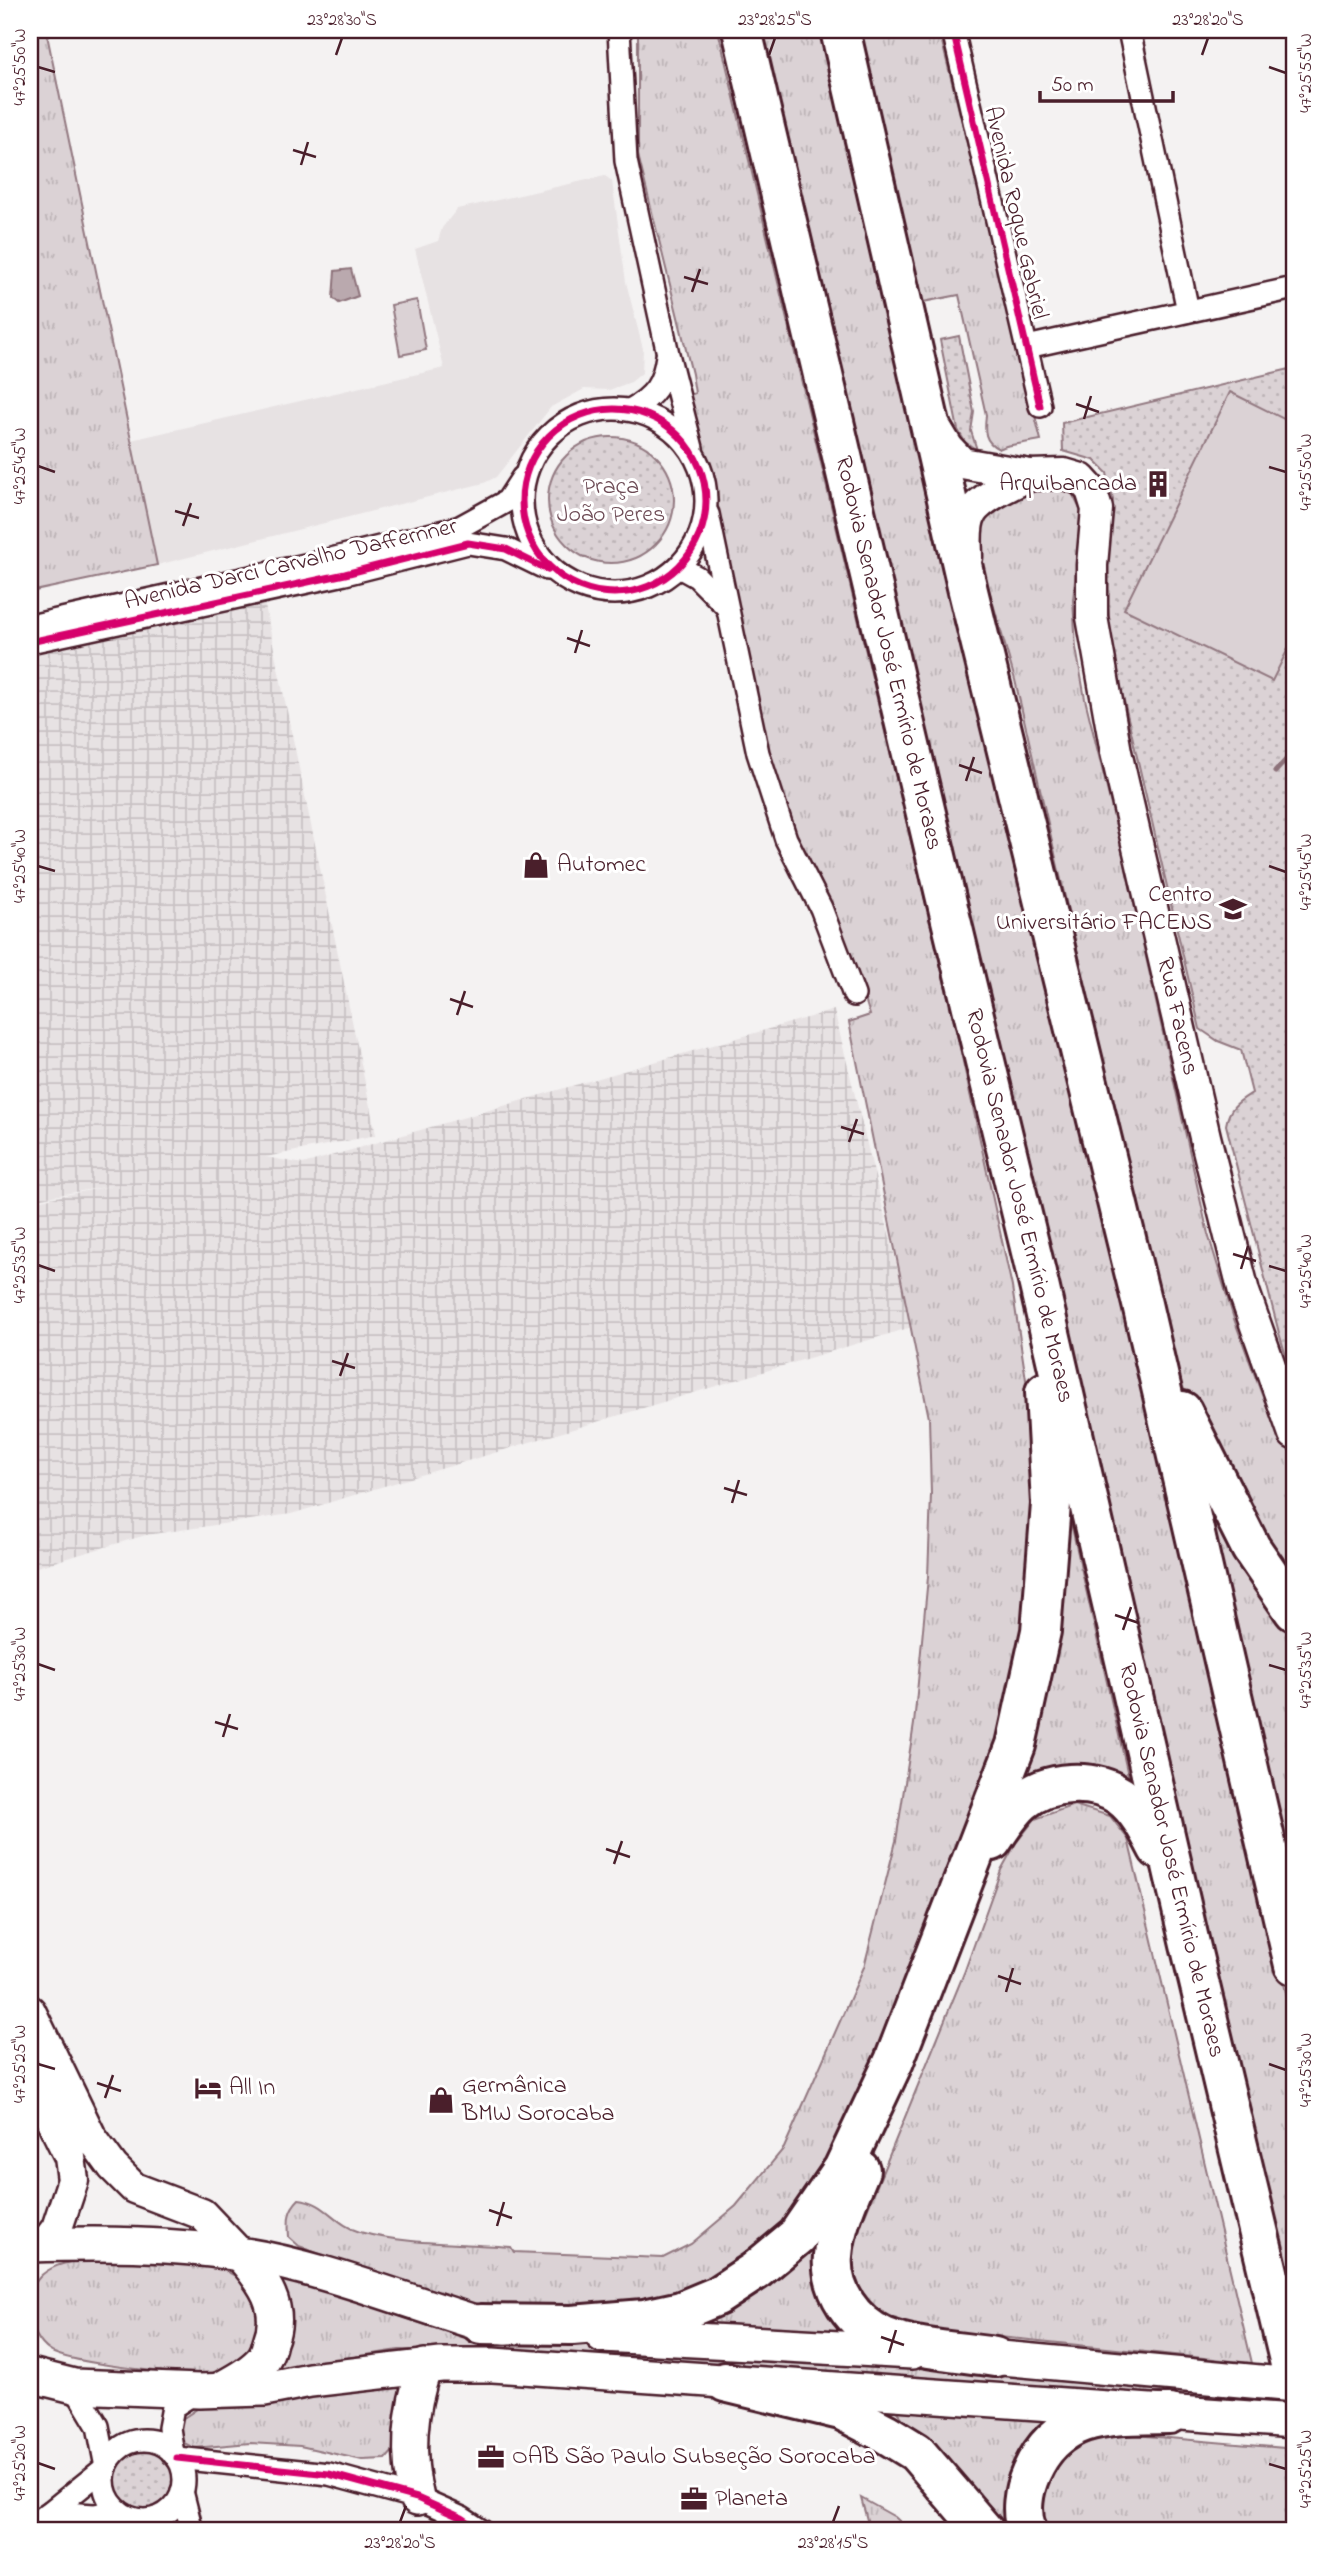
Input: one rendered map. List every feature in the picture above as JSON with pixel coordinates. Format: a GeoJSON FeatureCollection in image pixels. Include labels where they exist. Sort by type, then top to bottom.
{"type":"FeatureCollection","features":[{"type":"Feature","properties":{"kind":"highway","name":"Rodovia Senador José Ermírio de Moraes"},"geometry":{"type":"LineString","coordinates":[[742,30],[1039,1285],[1294,2383]]}},
{"type":"Feature","properties":{"kind":"highway"},"geometry":{"type":"LineString","coordinates":[[840,30],[968,591],[1142,1304],[1294,1965]]}},
{"type":"Feature","properties":{"kind":"highway"},"geometry":{"type":"LineString","coordinates":[[481,2324],[572,2325],[644,2319],[681,2311],[717,2296],[755,2271],[797,2236],[843,2169],[894,2061],[1016,1745],[1041,1631],[1051,1504],[1039,1285]]}},
{"type":"Feature","properties":{"kind":"highway"},"geometry":{"type":"LineString","coordinates":[[1142,1304],[1184,1419],[1251,1548],[1294,1611]]}},
{"type":"Feature","properties":{"kind":"highway"},"geometry":{"type":"LineString","coordinates":[[995,2357],[884,2337],[866,2327],[849,2310],[833,2279],[833,2256],[840,2222],[849,2197],[992,1840],[1007,1818],[1024,1801],[1042,1789],[1084,1784],[1110,1791],[1130,1806],[1158,1848],[1190,1944]]}},
{"type":"Feature","properties":{"kind":"highway"},"geometry":{"type":"LineString","coordinates":[[1294,1860],[1290,1871],[1294,1920]]}},
{"type":"Feature","properties":{"kind":"highway"},"geometry":{"type":"LineString","coordinates":[[725,2382],[841,2410],[885,2433],[916,2452],[984,2531]]}},
{"type":"Feature","properties":{"kind":"highway"},"geometry":{"type":"LineString","coordinates":[[1027,2531],[1023,2522],[1024,2489],[1038,2456],[1060,2432],[1085,2420],[1111,2416],[1168,2414]]}},
{"type":"Feature","properties":{"kind":"main road","name":"Rua Facens"},"geometry":{"type":"LineString","coordinates":[[924,400],[939,433],[956,459],[962,463],[1030,475],[1064,474],[1081,479],[1091,490],[1097,509],[1092,565],[1092,617],[1115,752],[1244,1292],[1294,1434]]}},
{"type":"Feature","properties":{"kind":"main road","name":"Rua Facens"},"geometry":{"type":"LineString","coordinates":[[968,591],[966,531],[972,512],[994,494],[1030,475]]}},
{"type":"Feature","properties":{"kind":"main road"},"geometry":{"type":"LineString","coordinates":[[30,2011],[91,2137],[113,2167],[134,2188],[202,2214],[268,2288],[275,2308],[274,2332],[265,2357],[249,2372],[209,2391]]}},
{"type":"Feature","properties":{"kind":"main road"},"geometry":{"type":"LineString","coordinates":[[30,2076],[70,2157],[73,2180],[57,2228],[42,2254]]}},
{"type":"Feature","properties":{"kind":"main road"},"geometry":{"type":"LineString","coordinates":[[42,2254],[130,2245],[240,2254],[304,2268],[481,2324],[547,2332],[995,2357],[1242,2382],[1294,2383]]}},
{"type":"Feature","properties":{"kind":"main road"},"geometry":{"type":"LineString","coordinates":[[30,2354],[42,2366],[74,2386]]}},
{"type":"Feature","properties":{"kind":"main road"},"geometry":{"type":"LineString","coordinates":[[30,2375],[74,2386],[209,2391],[264,2389],[310,2380],[425,2366],[493,2365],[1294,2421]]}},
{"type":"Feature","properties":{"kind":"main road"},"geometry":{"type":"LineString","coordinates":[[416,2498],[409,2457],[413,2416],[425,2366]]}},
{"type":"Feature","properties":{"kind":"street"},"geometry":{"type":"LineString","coordinates":[[619,30],[626,161],[668,354],[703,477],[726,606],[758,753],[786,839],[821,908],[853,995]]}},
{"type":"Feature","properties":{"kind":"street","name":"Avenida Roque Gabriel"},"geometry":{"type":"LineString","coordinates":[[953,30],[1040,406]]}},
{"type":"Feature","properties":{"kind":"street"},"geometry":{"type":"LineString","coordinates":[[1129,30],[1188,311]]}},
{"type":"Feature","properties":{"kind":"street"},"geometry":{"type":"LineString","coordinates":[[1027,346],[1294,288]]}},
{"type":"Feature","properties":{"kind":"street"},"geometry":{"type":"LineString","coordinates":[[630,410],[647,401],[663,378],[668,354]]}},
{"type":"Feature","properties":{"kind":"street"},"geometry":{"type":"LineString","coordinates":[[695,456],[678,435],[656,419],[630,410],[604,410],[579,416],[557,429],[539,447],[527,471],[522,499],[526,527],[537,553],[557,574],[580,588],[606,594],[633,592],[658,583],[679,567],[694,547],[703,525],[706,500]]}},
{"type":"Feature","properties":{"kind":"street","name":"Avenida Darci Carvalho Daffernner"},"geometry":{"type":"LineString","coordinates":[[30,642],[239,589],[460,527],[507,501],[527,471]]}},
{"type":"Feature","properties":{"kind":"street","name":"Avenida Darci Carvalho Daffernner"},"geometry":{"type":"LineString","coordinates":[[30,626],[239,589],[345,574],[468,542],[506,549],[557,574]]}},
{"type":"Feature","properties":{"kind":"street"},"geometry":{"type":"LineString","coordinates":[[679,567],[696,577],[726,606]]}},
{"type":"Feature","properties":{"kind":"street"},"geometry":{"type":"LineString","coordinates":[[74,2386],[98,2426],[106,2467],[104,2486],[120,2521]]}},
{"type":"Feature","properties":{"kind":"street"},"geometry":{"type":"LineString","coordinates":[[192,2531],[182,2491],[183,2480],[169,2428],[173,2407],[209,2391]]}},
{"type":"Feature","properties":{"kind":"street"},"geometry":{"type":"LineString","coordinates":[[30,2525],[106,2467],[111,2457],[120,2449],[142,2440],[164,2446],[175,2456],[329,2474],[416,2498],[462,2518],[482,2531]]}},
{"type":"Feature","properties":{"kind":"street"},"geometry":{"type":"LineString","coordinates":[[50,2512],[94,2515],[120,2521],[129,2518],[142,2521],[155,2519],[167,2513],[182,2491]]}},
{"type":"Feature","properties":{"kind":"shaded area"},"geometry":{"type":"Polygon","coordinates":[[[605,176],[612,181],[626,282],[643,349],[642,373],[631,382],[609,390],[584,389],[551,407],[496,477],[484,483],[157,565],[131,440],[444,368],[415,249],[438,241],[442,228],[457,209],[605,176]]]}},
{"type":"Feature","properties":{"kind":"shaded area"},"geometry":{"type":"Polygon","coordinates":[[[351,269],[358,296],[339,303],[333,298],[335,271],[351,269]]]}},
{"type":"Feature","properties":{"kind":"shaded area"},"geometry":{"type":"Polygon","coordinates":[[[264,601],[376,1135],[266,1157],[303,1164],[834,1010],[912,1327],[291,1514],[146,1535],[30,1569],[30,1202],[116,1185],[30,1200],[30,653],[264,601]]]}},
{"type":"Feature","properties":{"kind":"green space"},"geometry":{"type":"Polygon","coordinates":[[[30,30],[46,30],[157,565],[30,592],[30,30]]]}},
{"type":"Feature","properties":{"kind":"green space"},"geometry":{"type":"Polygon","coordinates":[[[638,30],[718,30],[959,1043],[1012,1287],[1027,1386],[1033,1528],[1023,1640],[1008,1707],[972,1817],[829,2166],[793,2225],[746,2265],[632,2311],[480,2311],[432,2298],[299,2246],[289,2237],[292,2208],[299,2199],[308,2201],[351,2229],[396,2239],[511,2247],[514,2252],[663,2258],[691,2244],[736,2206],[784,2148],[864,1967],[896,1841],[914,1724],[928,1577],[931,1494],[929,1418],[849,1022],[870,1015],[863,993],[793,838],[763,748],[687,396],[695,393],[692,374],[638,155],[638,30]]]}},
{"type":"Feature","properties":{"kind":"green space"},"geometry":{"type":"Polygon","coordinates":[[[758,30],[820,30],[1294,2026],[1294,2295],[758,30]]]}},
{"type":"Feature","properties":{"kind":"green space"},"geometry":{"type":"Polygon","coordinates":[[[858,30],[939,30],[1041,440],[999,449],[990,443],[986,435],[986,415],[959,295],[923,302],[858,30]]]}},
{"type":"Feature","properties":{"kind":"green space"},"geometry":{"type":"Polygon","coordinates":[[[417,300],[426,350],[400,355],[391,305],[417,300]]]}},
{"type":"Feature","properties":{"kind":"green space"},"geometry":{"type":"Polygon","coordinates":[[[959,336],[974,412],[971,431],[977,450],[965,442],[958,430],[940,340],[959,336]]]}},
{"type":"Feature","properties":{"kind":"green space","name":"Centro Universitário FACENS"},"geometry":{"type":"Polygon","coordinates":[[[1294,368],[1294,1382],[1226,1125],[1232,1109],[1252,1093],[1241,1050],[1218,1041],[1200,1029],[1112,649],[1106,586],[1113,500],[1107,473],[1094,460],[1063,451],[1062,423],[1294,368]]]}},
{"type":"Feature","properties":{"kind":"green space"},"geometry":{"type":"Polygon","coordinates":[[[1230,392],[1294,424],[1294,637],[1272,681],[1124,609],[1230,392]]]}},
{"type":"Feature","properties":{"kind":"green space","name":"Praça João Peres"},"geometry":{"type":"Polygon","coordinates":[[[611,437],[635,442],[655,456],[669,476],[674,500],[669,524],[655,544],[635,558],[611,563],[587,558],[567,544],[553,524],[548,500],[553,476],[567,456],[587,442],[611,437]]]}},
{"type":"Feature","properties":{"kind":"green space"},"geometry":{"type":"Polygon","coordinates":[[[1055,484],[1073,495],[1082,513],[1073,600],[1076,648],[1085,699],[1122,850],[1208,1234],[1234,1319],[1264,1400],[1294,1459],[1294,1590],[1204,1438],[1171,1358],[1015,680],[977,548],[983,519],[1014,493],[1055,484]]]}},
{"type":"Feature","properties":{"kind":"green space"},"geometry":{"type":"Polygon","coordinates":[[[1057,1461],[1134,1802],[1019,1789],[1057,1461]]]}},
{"type":"Feature","properties":{"kind":"green space"},"geometry":{"type":"Polygon","coordinates":[[[1202,1493],[1294,1622],[1294,1832],[1286,1842],[1282,1842],[1202,1493]]]}},
{"type":"Feature","properties":{"kind":"green space"},"geometry":{"type":"Polygon","coordinates":[[[1074,1805],[1110,1816],[1128,1839],[1252,2363],[903,2327],[873,2319],[850,2284],[853,2244],[964,1973],[1001,1870],[1016,1843],[1035,1819],[1074,1805]]]}},
{"type":"Feature","properties":{"kind":"green space"},"geometry":{"type":"Polygon","coordinates":[[[834,2216],[873,2336],[664,2327],[834,2216]]]}},
{"type":"Feature","properties":{"kind":"green space"},"geometry":{"type":"Polygon","coordinates":[[[129,2258],[212,2267],[247,2284],[257,2300],[261,2322],[244,2363],[219,2373],[160,2371],[80,2360],[61,2356],[45,2347],[36,2335],[30,2314],[31,2295],[37,2280],[47,2271],[62,2264],[129,2258]]]}},
{"type":"Feature","properties":{"kind":"green space"},"geometry":{"type":"Polygon","coordinates":[[[279,2277],[435,2328],[484,2336],[1217,2386],[1221,2406],[463,2350],[399,2350],[275,2369],[279,2277]]]}},
{"type":"Feature","properties":{"kind":"green space"},"geometry":{"type":"Polygon","coordinates":[[[388,2379],[398,2381],[400,2393],[394,2450],[386,2459],[362,2460],[300,2446],[250,2443],[194,2448],[182,2442],[182,2419],[197,2409],[388,2379]]]}},
{"type":"Feature","properties":{"kind":"green space"},"geometry":{"type":"Polygon","coordinates":[[[888,2401],[1076,2410],[1016,2531],[997,2531],[888,2401]]]}},
{"type":"Feature","properties":{"kind":"green space"},"geometry":{"type":"Polygon","coordinates":[[[1112,2433],[1284,2448],[1294,2493],[1294,2531],[1038,2531],[1048,2478],[1062,2454],[1090,2438],[1112,2433]]]}},
{"type":"Feature","properties":{"kind":"green space"},"geometry":{"type":"Polygon","coordinates":[[[138,2449],[150,2449],[166,2458],[173,2468],[173,2492],[166,2502],[150,2511],[138,2511],[127,2506],[118,2497],[113,2486],[113,2474],[118,2463],[127,2454],[138,2449]]]}},
{"type":"Feature","properties":{"kind":"green space"},"geometry":{"type":"Polygon","coordinates":[[[861,2498],[895,2517],[910,2531],[870,2531],[861,2498]]]}},
{"type":"Feature","properties":{"kind":"waterway"},"geometry":{"type":"LineString","coordinates":[[1275,772],[1294,751]]}},
{"type":"Feature","properties":{"kind":"cycle path"},"geometry":{"type":"LineString","coordinates":[[953,30],[1040,406]]}},
{"type":"Feature","properties":{"kind":"cycle path"},"geometry":{"type":"LineString","coordinates":[[614,409],[649,416],[679,436],[699,466],[706,501],[699,536],[679,566],[649,586],[614,593],[579,586],[549,566],[529,536],[522,501],[529,466],[549,436],[579,416],[614,409]]}},
{"type":"Feature","properties":{"kind":"cycle path"},"geometry":{"type":"LineString","coordinates":[[30,642],[345,574],[468,543],[506,549],[548,570]]}},
{"type":"Feature","properties":{"kind":"cycle path"},"geometry":{"type":"LineString","coordinates":[[177,2458],[329,2474],[417,2498],[462,2518],[482,2531]]}},
{"type":"Feature","properties":{"kind":"place","name":"Arquibancada"},"geometry":{"type":"Point","coordinates":[1158,484]}},
{"type":"Feature","properties":{"kind":"place","name":"Automec"},"geometry":{"type":"Point","coordinates":[536,865]}},
{"type":"Feature","properties":{"kind":"place","name":"Centro Universitário FACENS"},"geometry":{"type":"Point","coordinates":[1233,909]}},
{"type":"Feature","properties":{"kind":"place","name":"All In"},"geometry":{"type":"Point","coordinates":[208,2088]}},
{"type":"Feature","properties":{"kind":"place","name":"Germânica BMW Sorocaba"},"geometry":{"type":"Point","coordinates":[441,2100]}},
{"type":"Feature","properties":{"kind":"place","name":"OAB São Paulo Subseção Sorocaba"},"geometry":{"type":"Point","coordinates":[491,2457]}},
{"type":"Feature","properties":{"kind":"place","name":"Planeta"},"geometry":{"type":"Point","coordinates":[694,2499]}}]}
